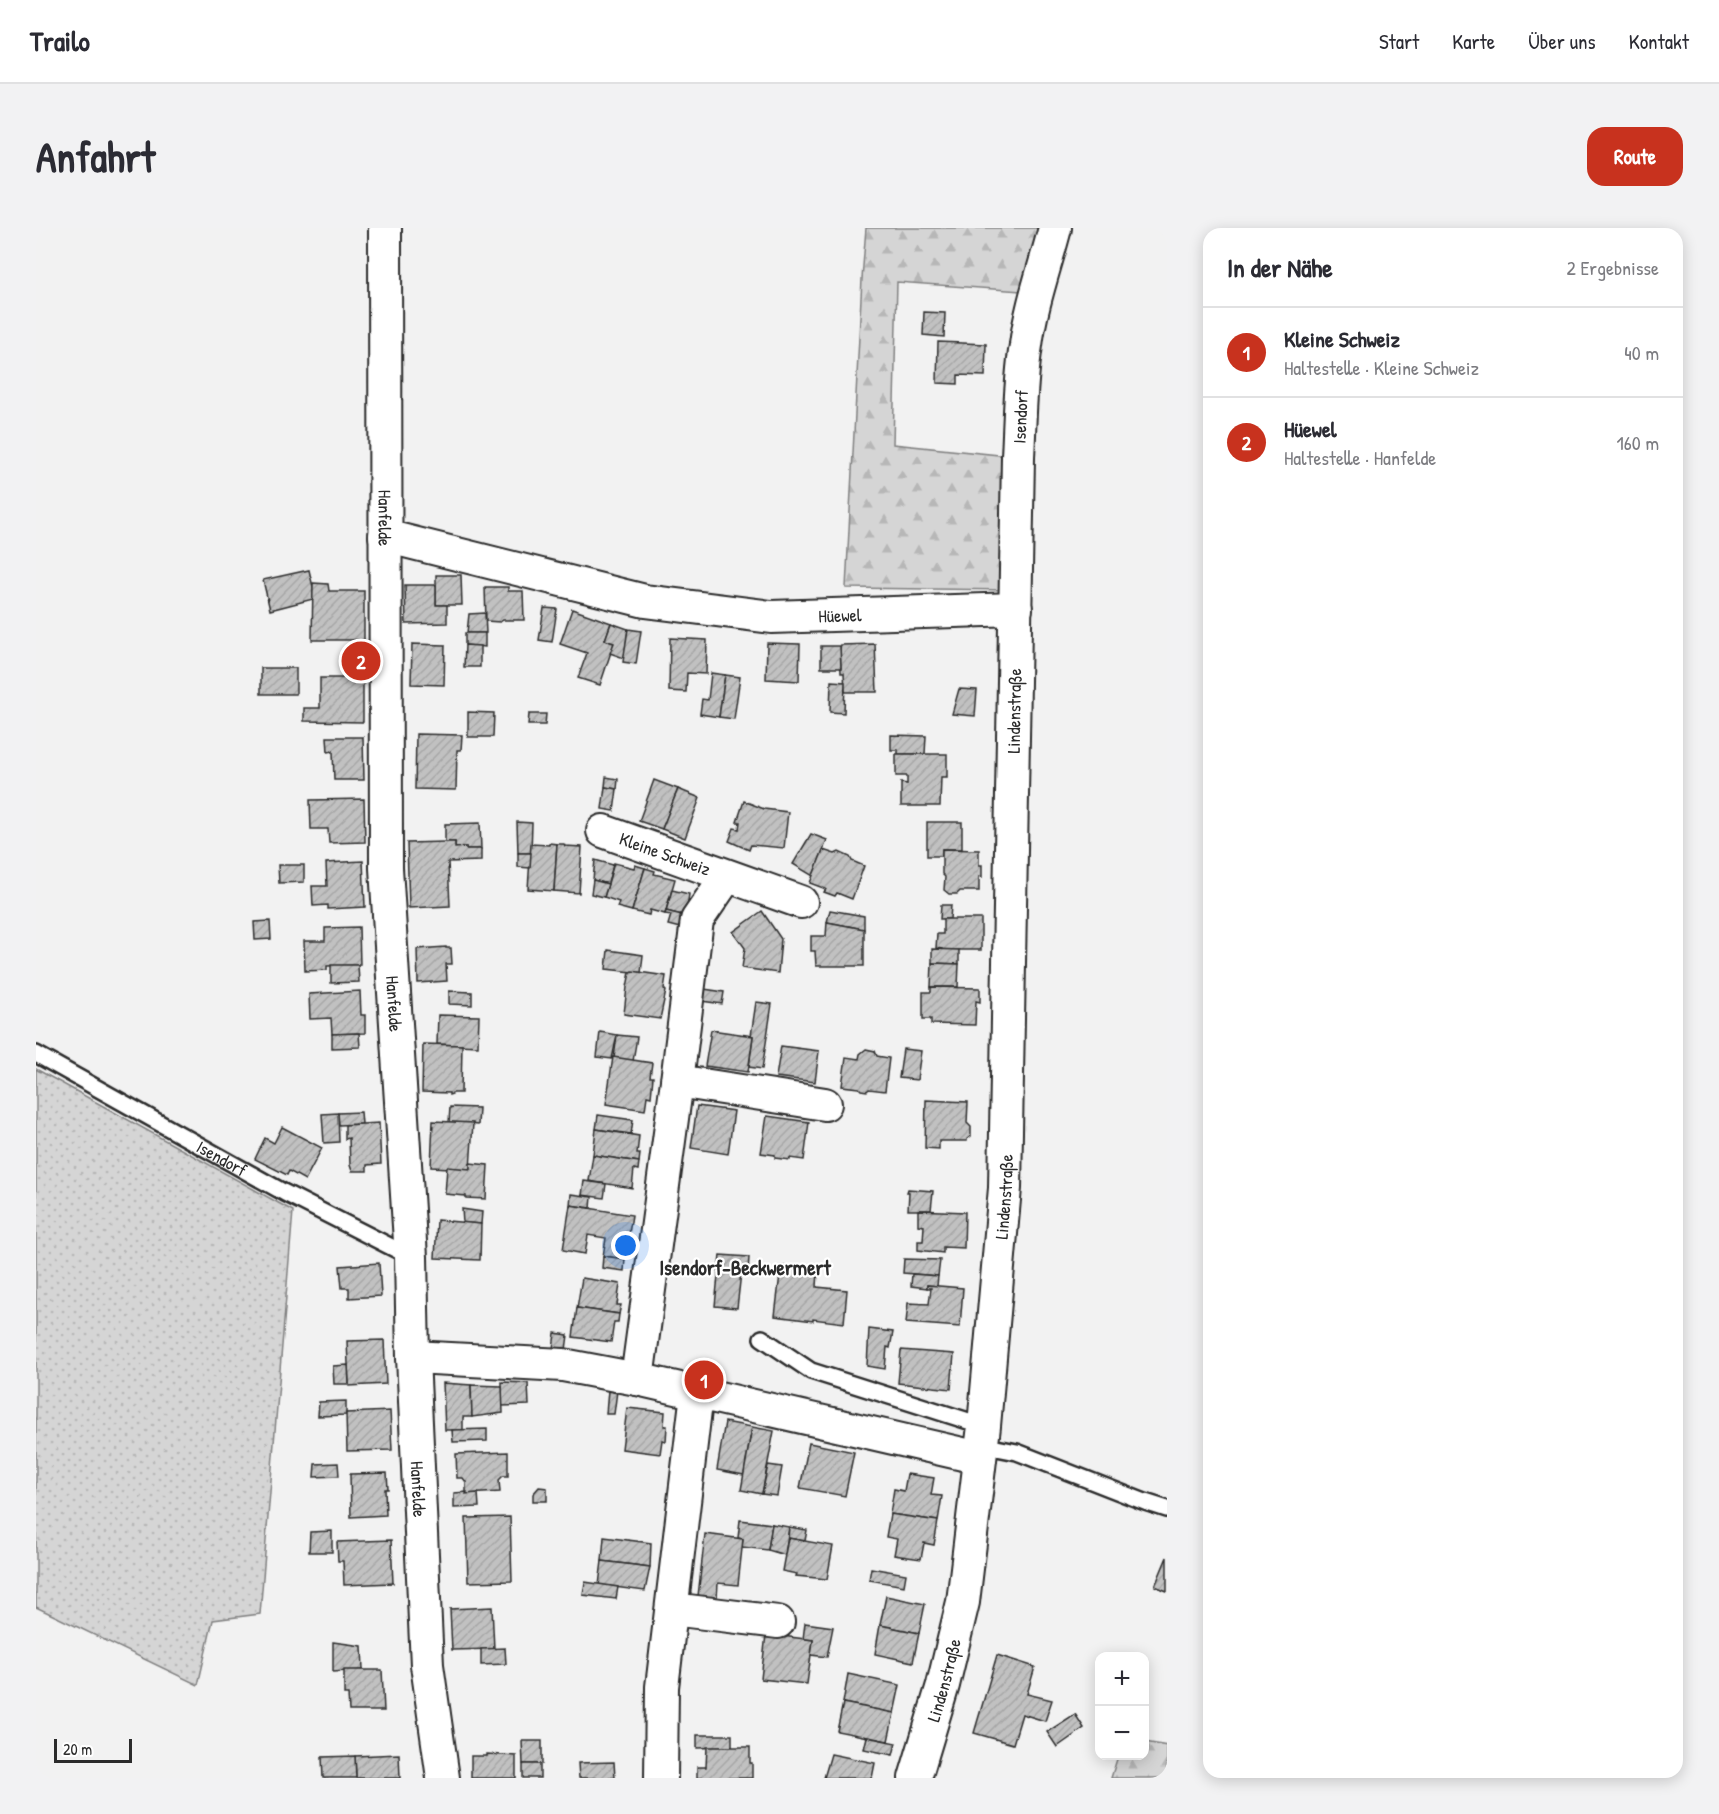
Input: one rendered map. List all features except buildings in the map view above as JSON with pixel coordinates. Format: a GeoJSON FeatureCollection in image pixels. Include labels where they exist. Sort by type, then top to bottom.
{"type":"FeatureCollection","features":[{"type":"Feature","properties":{"kind":"street","name":"Hanfelde"},"geometry":{"type":"LineString","coordinates":[[385,228],[386,868],[411,1257],[412,1357],[427,1665],[443,1778]]}},
{"type":"Feature","properties":{"kind":"street","name":"Isendorf"},"geometry":{"type":"LineString","coordinates":[[1016,609],[1021,384],[1030,323],[1055,228]]}},
{"type":"Feature","properties":{"kind":"street","name":"Hüewel"},"geometry":{"type":"LineString","coordinates":[[385,536],[645,601],[771,617],[1016,609]]}},
{"type":"Feature","properties":{"kind":"street","name":"Lindenstraße"},"geometry":{"type":"LineString","coordinates":[[915,1778],[944,1685],[963,1602],[982,1443],[1005,1188],[1016,609]]}},
{"type":"Feature","properties":{"kind":"street","name":"Kleine Schweiz"},"geometry":{"type":"LineString","coordinates":[[603,831],[801,902]]}},
{"type":"Feature","properties":{"kind":"street","name":"Kleine Schweiz"},"geometry":{"type":"LineString","coordinates":[[637,1378],[697,921],[727,876]]}},
{"type":"Feature","properties":{"kind":"street"},"geometry":{"type":"LineString","coordinates":[[677,1081],[825,1104]]}},
{"type":"Feature","properties":{"kind":"street"},"geometry":{"type":"LineString","coordinates":[[412,1357],[563,1365],[637,1378],[697,1393],[982,1443]]}},
{"type":"Feature","properties":{"kind":"street"},"geometry":{"type":"LineString","coordinates":[[661,1778],[662,1687],[697,1393]]}},
{"type":"Feature","properties":{"kind":"street"},"geometry":{"type":"LineString","coordinates":[[672,1609],[778,1622]]}},
{"type":"Feature","properties":{"kind":"lane","name":"Isendorf"},"geometry":{"type":"LineString","coordinates":[[36,1054],[285,1193],[411,1257]]}},
{"type":"Feature","properties":{"kind":"lane"},"geometry":{"type":"LineString","coordinates":[[762,1338],[811,1371],[982,1443],[1017,1452],[1145,1503],[1167,1509]]}},
{"type":"Feature","properties":{"kind":"green space"},"geometry":{"type":"Polygon","coordinates":[[[866,228],[1055,228],[1037,292],[897,282],[893,444],[1018,457],[1016,590],[846,588],[866,228]]]}},
{"type":"Feature","properties":{"kind":"green space"},"geometry":{"type":"Polygon","coordinates":[[[36,1069],[293,1211],[260,1614],[213,1620],[198,1685],[36,1607],[36,1069]]]}},
{"type":"Feature","properties":{"kind":"green space"},"geometry":{"type":"Polygon","coordinates":[[[1149,1743],[1167,1746],[1167,1778],[1111,1778],[1117,1760],[1149,1760],[1149,1743]]]}},
{"type":"Feature","properties":{"kind":"place","name":"Hüewel"},"geometry":{"type":"Point","coordinates":[361,661]}},
{"type":"Feature","properties":{"kind":"place","name":"Kleine Schweiz"},"geometry":{"type":"Point","coordinates":[704,1380]}},
{"type":"Feature","properties":{"kind":"district","name":"Isendorf-Beckwermert"},"geometry":{"type":"Point","coordinates":[745,1267]}}]}
